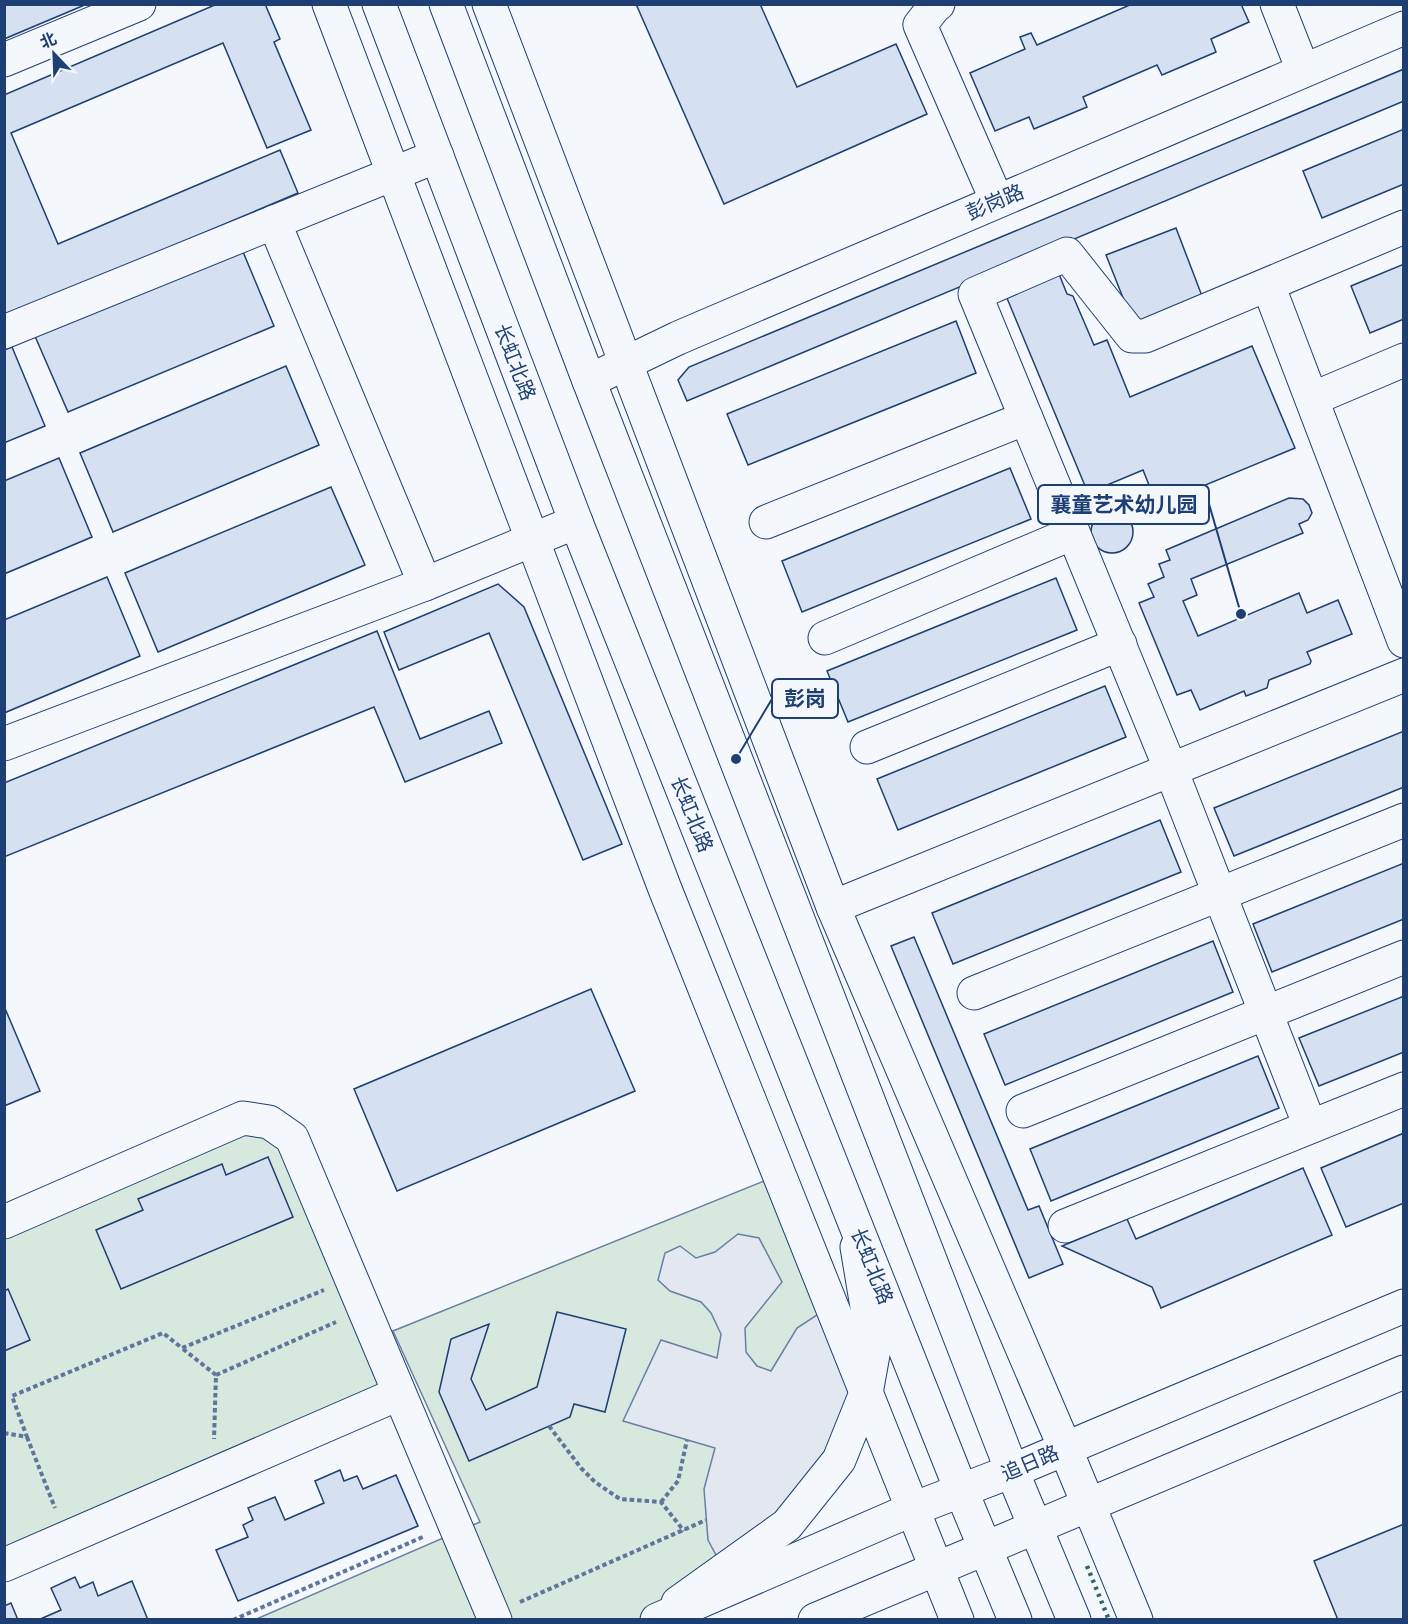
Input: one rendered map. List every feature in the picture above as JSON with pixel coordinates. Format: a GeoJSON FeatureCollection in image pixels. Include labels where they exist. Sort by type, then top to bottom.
{"type":"FeatureCollection","features":[{"type":"Feature","properties":{"kind":"main road"},"geometry":{"type":"LineString","coordinates":[[4,60],[139,4]]}},
{"type":"Feature","properties":{"kind":"main road"},"geometry":{"type":"LineString","coordinates":[[329,4],[531,541],[681,930],[957,1620]]}},
{"type":"Feature","properties":{"kind":"main road","name":"长虹北路"},"geometry":{"type":"LineString","coordinates":[[379,4],[576,522],[961,1490],[1015,1620]]}},
{"type":"Feature","properties":{"kind":"main road"},"geometry":{"type":"LineString","coordinates":[[446,4],[589,381],[1012,1471],[1074,1620]]}},
{"type":"Feature","properties":{"kind":"main road"},"geometry":{"type":"LineString","coordinates":[[489,4],[833,907],[1065,1448],[1136,1620]]}},
{"type":"Feature","properties":{"kind":"main road"},"geometry":{"type":"LineString","coordinates":[[938,4],[920,25],[997,201]]}},
{"type":"Feature","properties":{"kind":"main road"},"geometry":{"type":"LineString","coordinates":[[1277,4],[1312,66]]}},
{"type":"Feature","properties":{"kind":"main road"},"geometry":{"type":"LineString","coordinates":[[1296,4],[1312,66]]}},
{"type":"Feature","properties":{"kind":"main road","name":"彭岗路"},"geometry":{"type":"LineString","coordinates":[[589,381],[678,338],[1404,28]]}},
{"type":"Feature","properties":{"kind":"main road"},"geometry":{"type":"LineString","coordinates":[[4,332],[436,156]]}},
{"type":"Feature","properties":{"kind":"main road"},"geometry":{"type":"LineString","coordinates":[[274,222],[425,584]]}},
{"type":"Feature","properties":{"kind":"main road"},"geometry":{"type":"LineString","coordinates":[[1310,1126],[1172,770],[975,294],[1066,254],[1132,336],[1145,336],[1404,227]]}},
{"type":"Feature","properties":{"kind":"main road"},"geometry":{"type":"LineString","coordinates":[[1268,285],[1404,641]]}},
{"type":"Feature","properties":{"kind":"main road"},"geometry":{"type":"LineString","coordinates":[[1312,399],[1404,360]]}},
{"type":"Feature","properties":{"kind":"main road"},"geometry":{"type":"LineString","coordinates":[[766,522],[1026,418]]}},
{"type":"Feature","properties":{"kind":"main road"},"geometry":{"type":"LineString","coordinates":[[4,744],[425,584],[576,522]]}},
{"type":"Feature","properties":{"kind":"main road"},"geometry":{"type":"LineString","coordinates":[[825,638],[1074,533]]}},
{"type":"Feature","properties":{"kind":"main road"},"geometry":{"type":"LineString","coordinates":[[867,747],[1120,644]]}},
{"type":"Feature","properties":{"kind":"main road"},"geometry":{"type":"LineString","coordinates":[[833,907],[1404,675]]}},
{"type":"Feature","properties":{"kind":"main road"},"geometry":{"type":"LineString","coordinates":[[974,993],[1404,820]]}},
{"type":"Feature","properties":{"kind":"main road"},"geometry":{"type":"LineString","coordinates":[[1023,1110],[1404,957]]}},
{"type":"Feature","properties":{"kind":"main road"},"geometry":{"type":"LineString","coordinates":[[1065,1226],[1404,1089]]}},
{"type":"Feature","properties":{"kind":"main road"},"geometry":{"type":"LineString","coordinates":[[4,1222],[243,1118],[269,1122],[292,1138],[494,1617]]}},
{"type":"Feature","properties":{"kind":"main road"},"geometry":{"type":"LineString","coordinates":[[656,1620],[787,1525],[839,1460],[866,1393],[874,1348],[852,1216]]}},
{"type":"Feature","properties":{"kind":"main road","name":"追日路"},"geometry":{"type":"LineString","coordinates":[[656,1620],[913,1509],[1012,1471],[1404,1306]]}},
{"type":"Feature","properties":{"kind":"main road"},"geometry":{"type":"LineString","coordinates":[[815,1620],[1404,1372]]}},
{"type":"Feature","properties":{"kind":"main road"},"geometry":{"type":"LineString","coordinates":[[4,1565],[399,1394]]}},
{"type":"Feature","properties":{"kind":"path"},"geometry":{"type":"LineString","coordinates":[[182,1348],[351,1279]]}},
{"type":"Feature","properties":{"kind":"path"},"geometry":{"type":"LineString","coordinates":[[216,1375],[364,1310]]}},
{"type":"Feature","properties":{"kind":"path"},"geometry":{"type":"LineString","coordinates":[[67,1538],[12,1396],[163,1333],[216,1375]]}},
{"type":"Feature","properties":{"kind":"path"},"geometry":{"type":"LineString","coordinates":[[213,1474],[216,1375]]}},
{"type":"Feature","properties":{"kind":"path"},"geometry":{"type":"LineString","coordinates":[[549,1426],[581,1468],[596,1482],[620,1498],[661,1502],[684,1531]]}},
{"type":"Feature","properties":{"kind":"path"},"geometry":{"type":"LineString","coordinates":[[4,1433],[27,1437]]}},
{"type":"Feature","properties":{"kind":"path"},"geometry":{"type":"LineString","coordinates":[[661,1502],[678,1481],[687,1440]]}},
{"type":"Feature","properties":{"kind":"path"},"geometry":{"type":"LineString","coordinates":[[494,1617],[706,1520]]}},
{"type":"Feature","properties":{"kind":"path"},"geometry":{"type":"LineString","coordinates":[[233,1620],[454,1523]]}},
{"type":"Feature","properties":{"kind":"shaded area"},"geometry":{"type":"Polygon","coordinates":[[[269,1122],[389,1398],[5,1565],[4,1222],[269,1122]]]}},
{"type":"Feature","properties":{"kind":"shaded area"},"geometry":{"type":"Polygon","coordinates":[[[779,1175],[866,1393],[839,1460],[655,1619],[254,1620],[480,1522],[393,1331],[779,1175]]]}},
{"type":"Feature","properties":{"kind":"shaded area"},"geometry":{"type":"Polygon","coordinates":[[[738,1234],[759,1238],[782,1282],[745,1328],[746,1352],[757,1366],[771,1371],[797,1328],[826,1309],[866,1393],[839,1460],[724,1570],[708,1540],[704,1489],[715,1448],[623,1421],[661,1340],[717,1358],[721,1334],[711,1313],[701,1302],[670,1291],[658,1280],[665,1253],[680,1246],[696,1258],[715,1252],[738,1234]]]}},
{"type":"Feature","properties":{"kind":"building"},"geometry":{"type":"Polygon","coordinates":[[[4,4],[87,4],[4,39],[4,4]]]}},
{"type":"Feature","properties":{"kind":"building"},"geometry":{"type":"Polygon","coordinates":[[[217,4],[265,4],[280,39],[274,42],[311,130],[267,148],[223,43],[11,133],[58,244],[280,150],[298,193],[4,317],[4,95],[217,4]]]}},
{"type":"Feature","properties":{"kind":"building"},"geometry":{"type":"Polygon","coordinates":[[[636,4],[760,4],[797,87],[896,44],[927,114],[724,204],[636,4]]]}},
{"type":"Feature","properties":{"kind":"building"},"geometry":{"type":"Polygon","coordinates":[[[1132,4],[1241,4],[1249,22],[1211,39],[1216,52],[1162,75],[1157,65],[1083,97],[1087,107],[1034,129],[1029,117],[995,131],[970,73],[1025,49],[1020,37],[1031,33],[1037,45],[1132,4]]]}},
{"type":"Feature","properties":{"kind":"building"},"geometry":{"type":"Polygon","coordinates":[[[1404,69],[1404,101],[687,401],[678,380],[689,367],[1404,69]]]}},
{"type":"Feature","properties":{"kind":"building"},"geometry":{"type":"Polygon","coordinates":[[[1404,129],[1404,184],[1322,218],[1303,171],[1404,129]]]}},
{"type":"Feature","properties":{"kind":"building"},"geometry":{"type":"Polygon","coordinates":[[[1176,228],[1202,296],[1133,323],[1106,255],[1176,228]]]}},
{"type":"Feature","properties":{"kind":"building"},"geometry":{"type":"Polygon","coordinates":[[[241,247],[274,326],[68,412],[34,334],[241,247]]]}},
{"type":"Feature","properties":{"kind":"building"},"geometry":{"type":"Polygon","coordinates":[[[1404,264],[1404,319],[1370,333],[1351,286],[1404,264]]]}},
{"type":"Feature","properties":{"kind":"building"},"geometry":{"type":"Polygon","coordinates":[[[1057,269],[1067,294],[1073,296],[1094,345],[1107,340],[1130,397],[1252,346],[1295,448],[1157,505],[1143,470],[1088,493],[1004,291],[1057,269]]]}},
{"type":"Feature","properties":{"kind":"building"},"geometry":{"type":"Polygon","coordinates":[[[956,321],[976,373],[748,465],[727,414],[956,321]]]}},
{"type":"Feature","properties":{"kind":"building"},"geometry":{"type":"Polygon","coordinates":[[[12,347],[45,426],[4,443],[4,350],[12,347]]]}},
{"type":"Feature","properties":{"kind":"building"},"geometry":{"type":"Polygon","coordinates":[[[286,366],[319,445],[113,532],[80,453],[286,366]]]}},
{"type":"Feature","properties":{"kind":"building"},"geometry":{"type":"Polygon","coordinates":[[[59,458],[92,537],[4,574],[4,481],[59,458]]]}},
{"type":"Feature","properties":{"kind":"building"},"geometry":{"type":"Polygon","coordinates":[[[1010,468],[1031,519],[802,612],[782,561],[1010,468]]]}},
{"type":"Feature","properties":{"kind":"building"},"geometry":{"type":"Polygon","coordinates":[[[331,487],[365,565],[158,652],[125,573],[331,487]]]}},
{"type":"Feature","properties":{"kind":"building"},"geometry":{"type":"Polygon","coordinates":[[[1289,498],[1303,499],[1309,505],[1312,513],[1308,520],[1299,524],[1303,533],[1191,579],[1197,595],[1183,601],[1198,636],[1299,593],[1307,613],[1338,600],[1352,634],[1307,652],[1310,664],[1269,680],[1267,688],[1246,696],[1244,691],[1200,710],[1191,690],[1177,695],[1139,603],[1154,597],[1148,584],[1164,577],[1159,564],[1170,560],[1166,550],[1289,498]]]}},
{"type":"Feature","properties":{"kind":"building"},"geometry":{"type":"Polygon","coordinates":[[[1112,511],[1127,517],[1133,532],[1127,547],[1112,553],[1097,547],[1091,532],[1097,517],[1112,511]]]}},
{"type":"Feature","properties":{"kind":"building"},"geometry":{"type":"Polygon","coordinates":[[[107,577],[140,656],[4,713],[4,620],[107,577]]]}},
{"type":"Feature","properties":{"kind":"building"},"geometry":{"type":"Polygon","coordinates":[[[1056,578],[1077,630],[848,722],[827,671],[1056,578]]]}},
{"type":"Feature","properties":{"kind":"building"},"geometry":{"type":"Polygon","coordinates":[[[498,584],[524,607],[622,844],[583,860],[489,633],[399,670],[384,632],[498,584]]]}},
{"type":"Feature","properties":{"kind":"building"},"geometry":{"type":"Polygon","coordinates":[[[377,631],[420,739],[489,711],[502,743],[405,782],[374,707],[4,857],[4,783],[377,631]]]}},
{"type":"Feature","properties":{"kind":"building"},"geometry":{"type":"Polygon","coordinates":[[[1105,686],[1126,737],[898,830],[877,779],[1105,686]]]}},
{"type":"Feature","properties":{"kind":"building"},"geometry":{"type":"Polygon","coordinates":[[[1404,731],[1404,787],[1234,856],[1214,808],[1404,731]]]}},
{"type":"Feature","properties":{"kind":"building"},"geometry":{"type":"Polygon","coordinates":[[[1160,820],[1181,872],[953,964],[932,913],[1160,820]]]}},
{"type":"Feature","properties":{"kind":"building"},"geometry":{"type":"Polygon","coordinates":[[[1404,863],[1404,919],[1272,972],[1253,924],[1404,863]]]}},
{"type":"Feature","properties":{"kind":"building"},"geometry":{"type":"Polygon","coordinates":[[[914,937],[1028,1210],[1039,1206],[1063,1264],[1029,1278],[891,946],[914,937]]]}},
{"type":"Feature","properties":{"kind":"building"},"geometry":{"type":"Polygon","coordinates":[[[1213,941],[1233,992],[1005,1085],[984,1034],[1213,941]]]}},
{"type":"Feature","properties":{"kind":"building"},"geometry":{"type":"Polygon","coordinates":[[[591,989],[635,1091],[397,1191],[354,1089],[591,989]]]}},
{"type":"Feature","properties":{"kind":"building"},"geometry":{"type":"Polygon","coordinates":[[[1404,996],[1404,1052],[1319,1086],[1299,1038],[1404,996]]]}},
{"type":"Feature","properties":{"kind":"building"},"geometry":{"type":"Polygon","coordinates":[[[4,1006],[40,1091],[4,1106],[4,1006]]]}},
{"type":"Feature","properties":{"kind":"building"},"geometry":{"type":"Polygon","coordinates":[[[1258,1056],[1279,1108],[1051,1201],[1030,1149],[1258,1056]]]}},
{"type":"Feature","properties":{"kind":"building"},"geometry":{"type":"Polygon","coordinates":[[[1404,1133],[1404,1203],[1346,1227],[1321,1168],[1404,1133]]]}},
{"type":"Feature","properties":{"kind":"building"},"geometry":{"type":"Polygon","coordinates":[[[268,1157],[293,1217],[121,1289],[96,1230],[143,1210],[138,1199],[222,1164],[226,1175],[268,1157]]]}},
{"type":"Feature","properties":{"kind":"building"},"geometry":{"type":"Polygon","coordinates":[[[1303,1168],[1332,1235],[1161,1308],[1152,1287],[1062,1246],[1127,1219],[1136,1239],[1303,1168]]]}},
{"type":"Feature","properties":{"kind":"building"},"geometry":{"type":"Polygon","coordinates":[[[8,1289],[30,1340],[4,1351],[4,1291],[8,1289]]]}},
{"type":"Feature","properties":{"kind":"building"},"geometry":{"type":"Polygon","coordinates":[[[557,1312],[626,1329],[605,1412],[574,1404],[570,1417],[469,1461],[439,1392],[451,1339],[489,1324],[471,1379],[486,1410],[537,1387],[557,1312]]]}},
{"type":"Feature","properties":{"kind":"building"},"geometry":{"type":"Polygon","coordinates":[[[340,1470],[344,1481],[357,1476],[363,1489],[396,1475],[418,1526],[238,1601],[216,1550],[248,1537],[243,1525],[253,1520],[248,1508],[275,1497],[285,1520],[324,1503],[315,1481],[340,1470]]]}},
{"type":"Feature","properties":{"kind":"building"},"geometry":{"type":"Polygon","coordinates":[[[1404,1524],[1404,1620],[1338,1620],[1314,1561],[1404,1524]]]}},
{"type":"Feature","properties":{"kind":"building"},"geometry":{"type":"Polygon","coordinates":[[[75,1577],[80,1588],[93,1582],[98,1596],[132,1581],[148,1620],[38,1620],[61,1610],[51,1588],[75,1577]]]}},
{"type":"Feature","properties":{"kind":"building"},"geometry":{"type":"Polygon","coordinates":[[[11,1603],[18,1620],[4,1620],[4,1606],[11,1603]]]}},
{"type":"Feature","properties":{"kind":"hedge"},"geometry":{"type":"LineString","coordinates":[[1087,1566],[1109,1620]]}},
{"type":"Feature","properties":{"kind":"place","name":"襄童艺术幼儿园"},"geometry":{"type":"Point","coordinates":[1241,614]}},
{"type":"Feature","properties":{"kind":"place","name":"彭岗"},"geometry":{"type":"Point","coordinates":[736,759]}}]}
